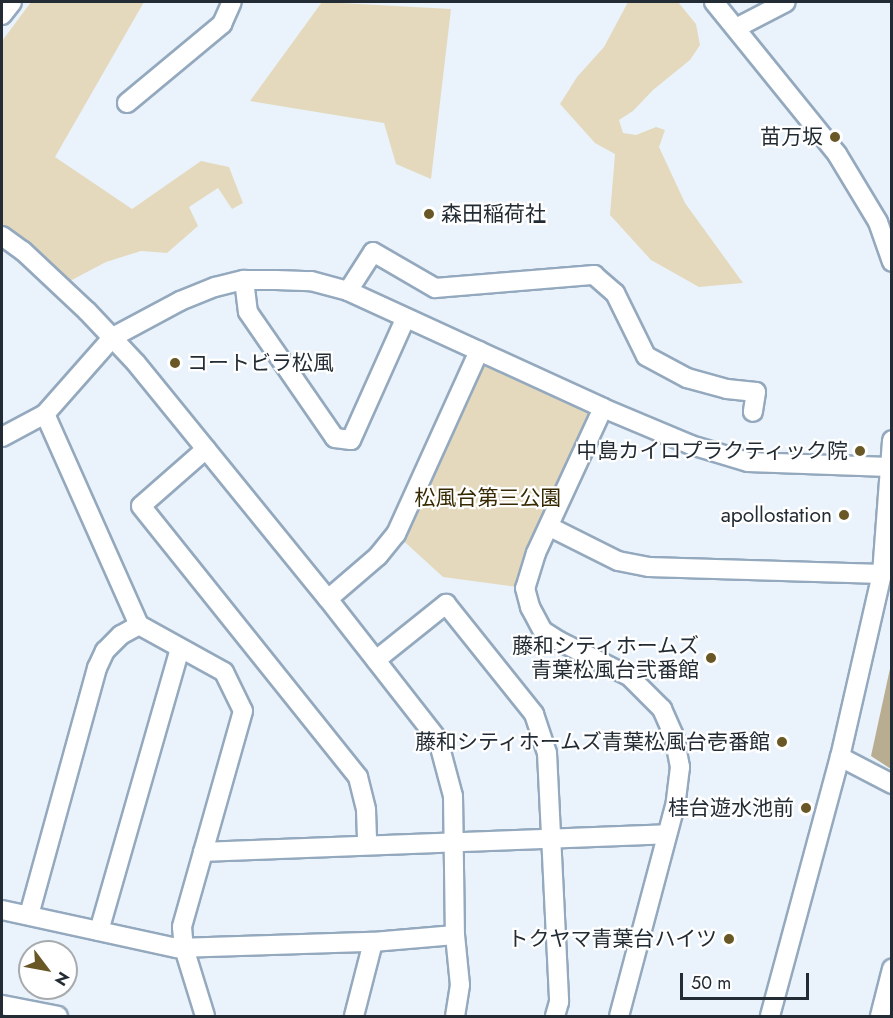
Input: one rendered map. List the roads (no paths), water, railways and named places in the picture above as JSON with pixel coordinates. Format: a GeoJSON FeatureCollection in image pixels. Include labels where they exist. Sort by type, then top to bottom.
{"type":"FeatureCollection","features":[{"type":"Feature","properties":{"kind":"street"},"geometry":{"type":"LineString","coordinates":[[2,15],[12,2]]}},
{"type":"Feature","properties":{"kind":"street"},"geometry":{"type":"LineString","coordinates":[[127,104],[222,24],[232,2]]}},
{"type":"Feature","properties":{"kind":"street"},"geometry":{"type":"LineString","coordinates":[[714,2],[837,154],[860,188],[878,222],[891,262]]}},
{"type":"Feature","properties":{"kind":"street"},"geometry":{"type":"LineString","coordinates":[[736,28],[786,2]]}},
{"type":"Feature","properties":{"kind":"street"},"geometry":{"type":"LineString","coordinates":[[2,236],[23,251],[113,337],[328,599],[438,740],[453,796],[455,935],[460,985],[455,1017]]}},
{"type":"Feature","properties":{"kind":"street"},"geometry":{"type":"LineString","coordinates":[[348,291],[373,252],[435,288],[594,275],[615,293],[646,356],[687,378],[727,389],[756,392],[753,412]]}},
{"type":"Feature","properties":{"kind":"street"},"geometry":{"type":"LineString","coordinates":[[244,280],[248,312],[335,438],[351,440],[405,319]]}},
{"type":"Feature","properties":{"kind":"street"},"geometry":{"type":"LineString","coordinates":[[2,437],[45,414],[113,337],[180,301],[244,280],[311,281],[348,291],[603,408],[691,445],[748,462],[890,467]]}},
{"type":"Feature","properties":{"kind":"street"},"geometry":{"type":"LineString","coordinates":[[328,599],[378,556],[396,534],[479,351]]}},
{"type":"Feature","properties":{"kind":"street"},"geometry":{"type":"LineString","coordinates":[[603,408],[550,527],[536,553],[525,588],[530,607],[543,631],[629,676],[662,709],[674,736],[680,767],[676,802],[665,834],[619,1017]]}},
{"type":"Feature","properties":{"kind":"street"},"geometry":{"type":"LineString","coordinates":[[45,414],[139,625],[224,672],[243,711],[182,927],[184,948],[206,1017]]}},
{"type":"Feature","properties":{"kind":"street"},"geometry":{"type":"LineString","coordinates":[[770,1017],[840,757],[882,574],[891,440]]}},
{"type":"Feature","properties":{"kind":"street"},"geometry":{"type":"LineString","coordinates":[[206,449],[141,506],[358,777],[366,810],[367,844]]}},
{"type":"Feature","properties":{"kind":"street"},"geometry":{"type":"LineString","coordinates":[[550,527],[618,561],[649,567],[882,574]]}},
{"type":"Feature","properties":{"kind":"street"},"geometry":{"type":"LineString","coordinates":[[376,660],[446,604],[534,714],[547,753],[559,1002],[555,1017]]}},
{"type":"Feature","properties":{"kind":"street"},"geometry":{"type":"LineString","coordinates":[[29,915],[97,668],[105,651],[121,635],[139,625]]}},
{"type":"Feature","properties":{"kind":"street"},"geometry":{"type":"LineString","coordinates":[[99,932],[180,649]]}},
{"type":"Feature","properties":{"kind":"street"},"geometry":{"type":"LineString","coordinates":[[840,757],[891,784]]}},
{"type":"Feature","properties":{"kind":"street"},"geometry":{"type":"LineString","coordinates":[[203,852],[665,834]]}},
{"type":"Feature","properties":{"kind":"street"},"geometry":{"type":"LineString","coordinates":[[2,910],[184,948],[373,942],[455,935]]}},
{"type":"Feature","properties":{"kind":"street"},"geometry":{"type":"LineString","coordinates":[[354,1017],[373,942]]}},
{"type":"Feature","properties":{"kind":"street"},"geometry":{"type":"LineString","coordinates":[[879,1017],[891,969]]}},
{"type":"Feature","properties":{"kind":"street"},"geometry":{"type":"LineString","coordinates":[[2,1005],[58,1017]]}},
{"type":"Feature","properties":{"kind":"place","name":"苗万坂"},"geometry":{"type":"Point","coordinates":[835,137]}},
{"type":"Feature","properties":{"kind":"place","name":"森田稲荷社"},"geometry":{"type":"Point","coordinates":[429,214]}},
{"type":"Feature","properties":{"kind":"place","name":"コートビラ松風"},"geometry":{"type":"Point","coordinates":[175,363]}},
{"type":"Feature","properties":{"kind":"place","name":"中島カイロプラクティック院"},"geometry":{"type":"Point","coordinates":[860,451]}},
{"type":"Feature","properties":{"kind":"place","name":"apollostation"},"geometry":{"type":"Point","coordinates":[844,515]}},
{"type":"Feature","properties":{"kind":"place","name":"藤和シティホームズ 青葉松風台弐番館"},"geometry":{"type":"Point","coordinates":[711,658]}},
{"type":"Feature","properties":{"kind":"place","name":"藤和シティホームズ青葉松風台壱番館"},"geometry":{"type":"Point","coordinates":[782,742]}},
{"type":"Feature","properties":{"kind":"place","name":"桂台遊水池前"},"geometry":{"type":"Point","coordinates":[806,808]}},
{"type":"Feature","properties":{"kind":"place","name":"トクヤマ青葉台ハイツ"},"geometry":{"type":"Point","coordinates":[729,939]}},
{"type":"Feature","properties":{"kind":"park label","name":"松風台第三公園"},"geometry":{"type":"Point","coordinates":[488,498]}}]}
